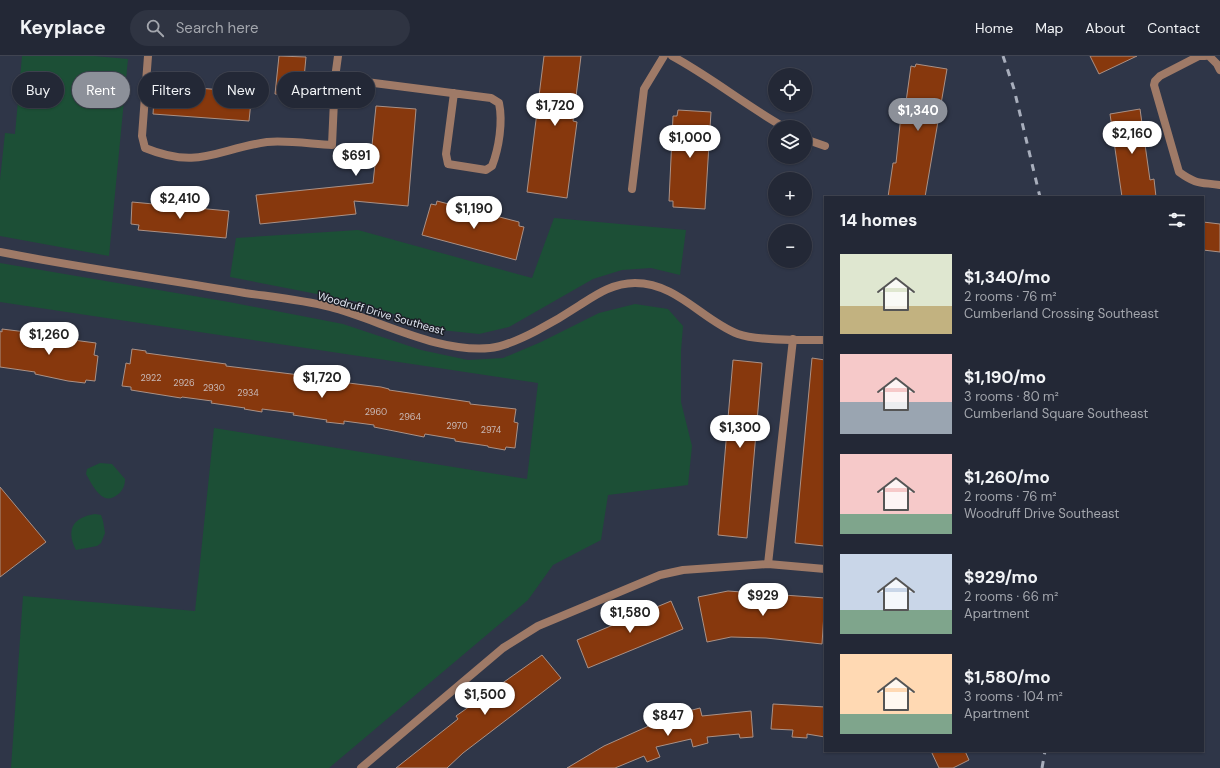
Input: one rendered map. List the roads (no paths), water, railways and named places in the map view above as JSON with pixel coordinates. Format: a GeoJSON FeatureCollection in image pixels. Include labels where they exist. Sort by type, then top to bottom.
{"type":"FeatureCollection","features":[{"type":"Feature","properties":{"kind":"street"},"geometry":{"type":"LineString","coordinates":[[148,56],[142,136],[145,148],[156,153],[186,159],[206,158],[268,142],[332,145],[334,108]]}},
{"type":"Feature","properties":{"kind":"street"},"geometry":{"type":"LineString","coordinates":[[336,72],[338,56]]}},
{"type":"Feature","properties":{"kind":"street"},"geometry":{"type":"LineString","coordinates":[[632,189],[644,89],[664,56]]}},
{"type":"Feature","properties":{"kind":"street"},"geometry":{"type":"LineString","coordinates":[[672,56],[713,80],[752,108],[772,120]]}},
{"type":"Feature","properties":{"kind":"street"},"geometry":{"type":"LineString","coordinates":[[1205,56],[1199,56],[1160,76],[1155,81],[1154,85],[1179,172],[1190,180],[1200,184],[1220,185]]}},
{"type":"Feature","properties":{"kind":"street"},"geometry":{"type":"LineString","coordinates":[[1209,56],[1217,64],[1220,70]]}},
{"type":"Feature","properties":{"kind":"street"},"geometry":{"type":"LineString","coordinates":[[375,83],[454,93],[491,98],[499,103],[501,113],[495,157],[492,166],[486,170],[448,164],[446,154],[454,93]]}},
{"type":"Feature","properties":{"kind":"street"},"geometry":{"type":"LineString","coordinates":[[812,141],[825,146]]}},
{"type":"Feature","properties":{"kind":"street","name":"Woodruff Drive Southeast"},"geometry":{"type":"LineString","coordinates":[[0,252],[330,307],[426,340],[470,348],[491,348],[505,344],[551,322],[607,288],[622,283],[637,283],[670,291],[720,325],[741,335],[824,340]]}},
{"type":"Feature","properties":{"kind":"street"},"geometry":{"type":"LineString","coordinates":[[768,564],[793,339]]}},
{"type":"Feature","properties":{"kind":"street"},"geometry":{"type":"LineString","coordinates":[[361,768],[503,648],[538,626],[660,575],[711,567],[768,564],[824,569]]}},
{"type":"Feature","properties":{"kind":"railway"},"geometry":{"type":"LineString","coordinates":[[1003,56],[1014,89],[1040,196]]}},
{"type":"Feature","properties":{"kind":"railway"},"geometry":{"type":"LineString","coordinates":[[1042,768],[1045,752]]}}]}
